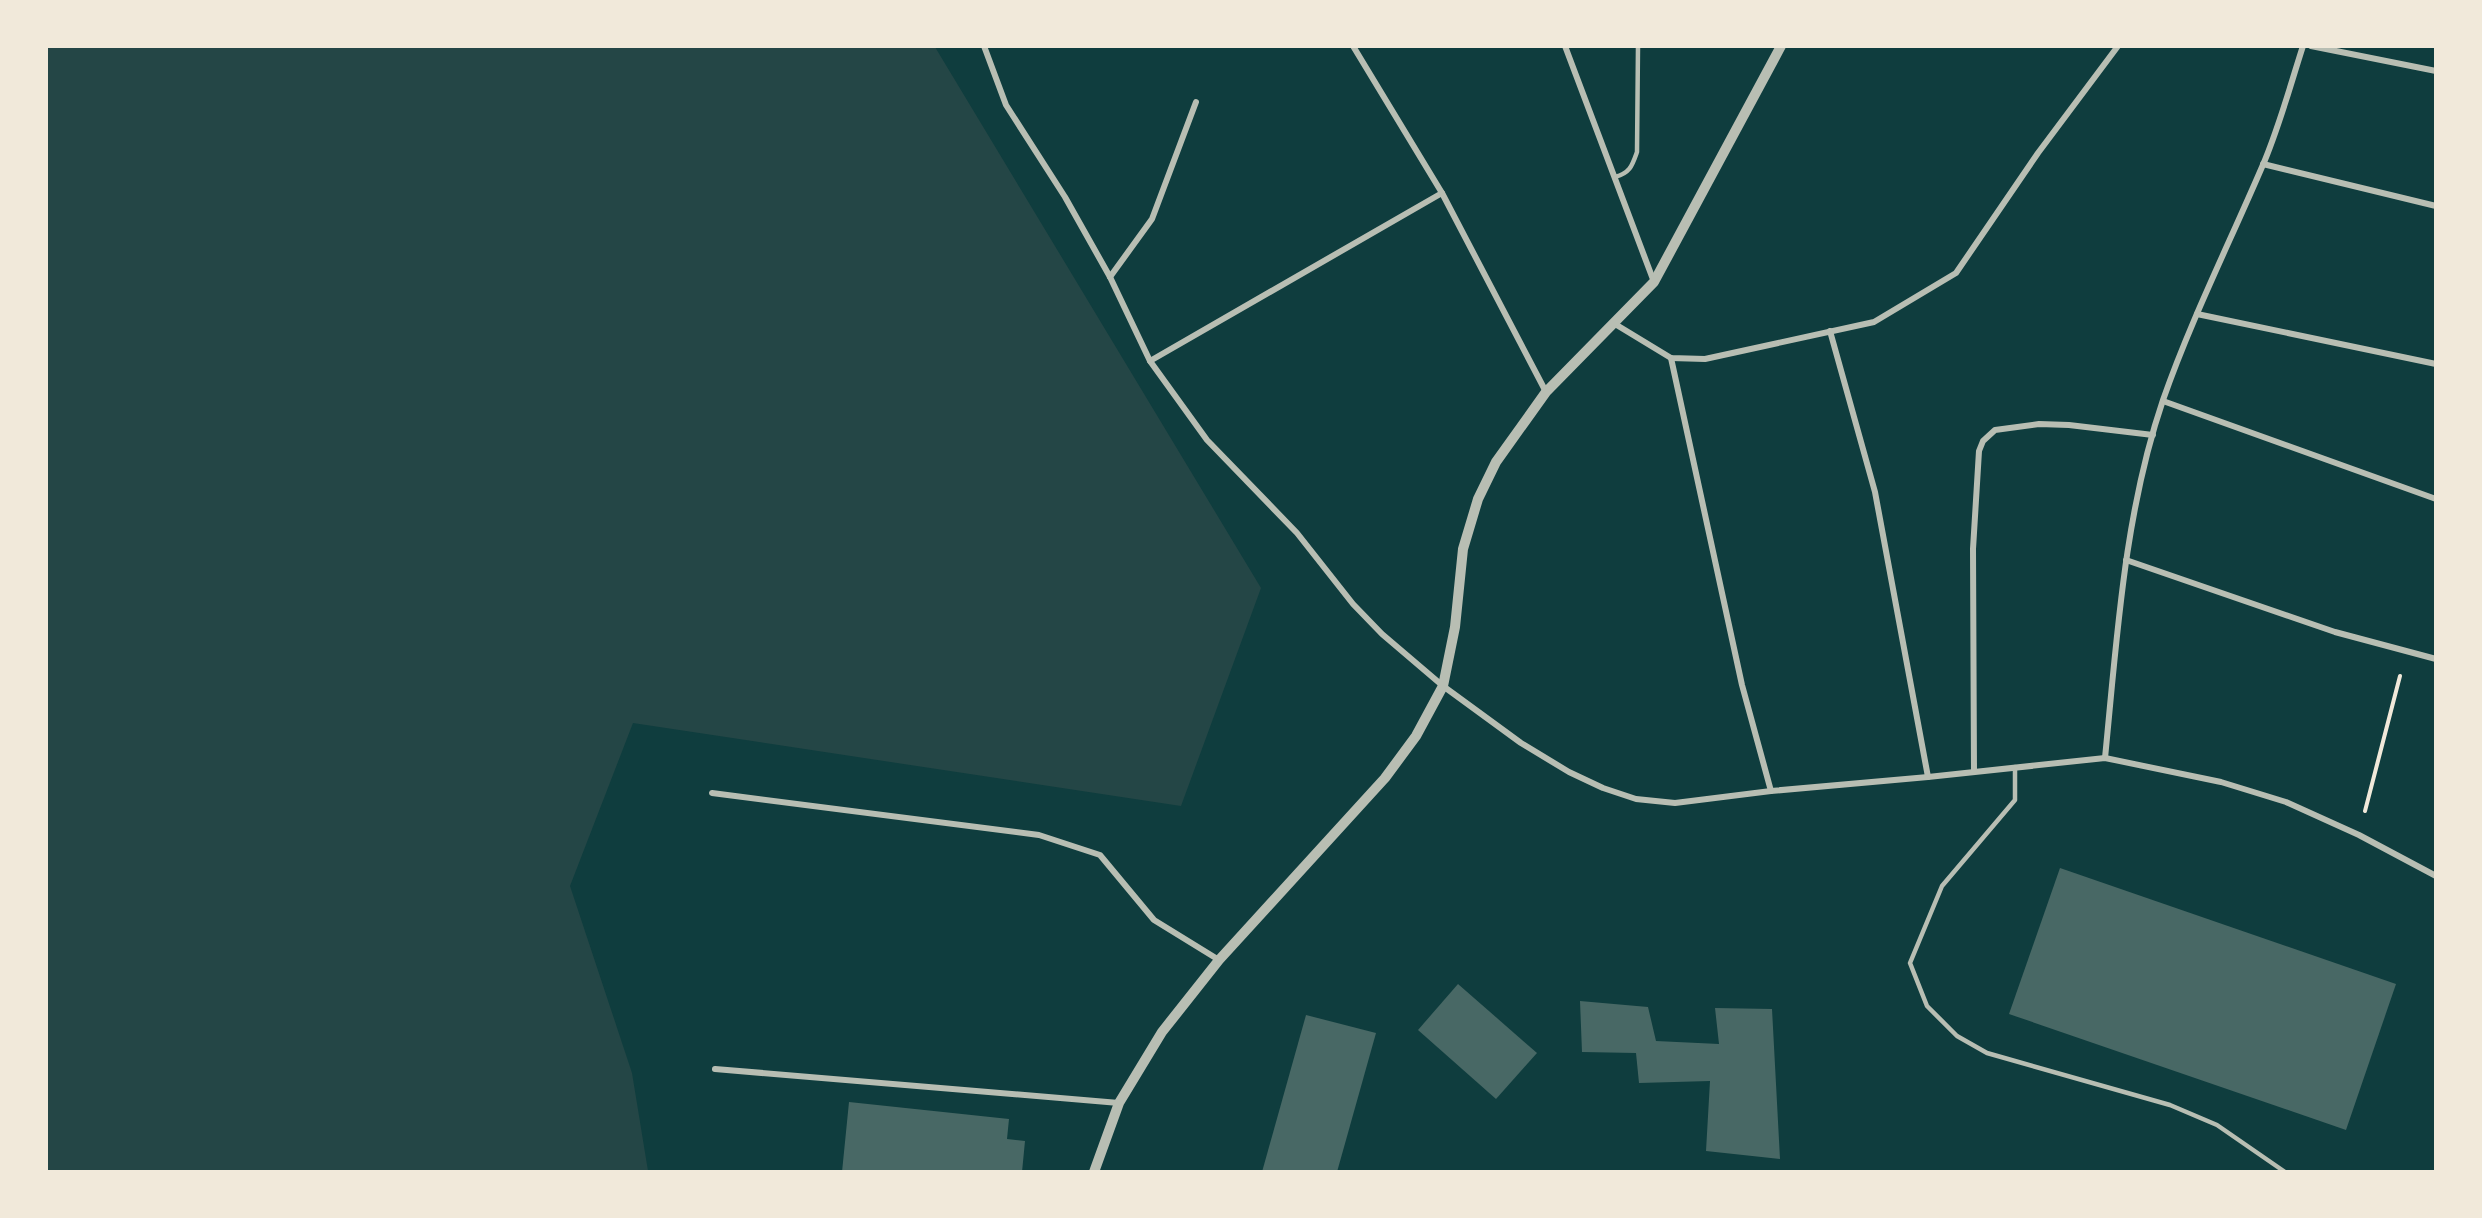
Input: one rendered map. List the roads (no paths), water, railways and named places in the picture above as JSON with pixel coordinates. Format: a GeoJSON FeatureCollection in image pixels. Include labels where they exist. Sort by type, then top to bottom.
{"type":"FeatureCollection","features":[{"type":"Feature","properties":{"kind":"street"},"geometry":{"type":"LineString","coordinates":[[984,46],[1006,105],[1065,197],[1110,277],[1150,361],[1207,440],[1297,533],[1353,604],[1382,634],[1443,686],[1521,743],[1569,772],[1603,789],[1636,799],[1675,803],[1771,791],[2104,758],[2221,782],[2286,802],[2359,835],[2436,876]]}},
{"type":"Feature","properties":{"kind":"street"},"geometry":{"type":"LineString","coordinates":[[1353,46],[1442,193],[1546,392]]}},
{"type":"Feature","properties":{"kind":"street"},"geometry":{"type":"LineString","coordinates":[[1565,46],[1654,282]]}},
{"type":"Feature","properties":{"kind":"street"},"geometry":{"type":"LineString","coordinates":[[1094,1172],[1119,1103],[1162,1032],[1219,960],[1386,778],[1416,736],[1443,686],[1455,627],[1463,549],[1478,499],[1496,462],[1546,392],[1654,282],[1781,46]]}},
{"type":"Feature","properties":{"kind":"street"},"geometry":{"type":"LineString","coordinates":[[1615,324],[1671,358],[1705,360],[1874,322],[1956,273],[2038,153],[2118,46]]}},
{"type":"Feature","properties":{"kind":"street"},"geometry":{"type":"LineString","coordinates":[[2104,758],[2126,560],[2135,502],[2153,435],[2163,401],[2197,314],[2264,164],[2303,46]]}},
{"type":"Feature","properties":{"kind":"street"},"geometry":{"type":"LineString","coordinates":[[2311,46],[2436,71]]}},
{"type":"Feature","properties":{"kind":"street"},"geometry":{"type":"LineString","coordinates":[[1110,277],[1152,219],[1196,102]]}},
{"type":"Feature","properties":{"kind":"street"},"geometry":{"type":"LineString","coordinates":[[2264,164],[2436,206]]}},
{"type":"Feature","properties":{"kind":"street"},"geometry":{"type":"LineString","coordinates":[[1150,361],[1442,193]]}},
{"type":"Feature","properties":{"kind":"street"},"geometry":{"type":"LineString","coordinates":[[2197,314],[2436,364]]}},
{"type":"Feature","properties":{"kind":"street"},"geometry":{"type":"LineString","coordinates":[[1830,331],[1875,492],[1928,777]]}},
{"type":"Feature","properties":{"kind":"street"},"geometry":{"type":"LineString","coordinates":[[1671,358],[1742,685],[1771,791]]}},
{"type":"Feature","properties":{"kind":"street"},"geometry":{"type":"LineString","coordinates":[[2163,401],[2436,499]]}},
{"type":"Feature","properties":{"kind":"street"},"geometry":{"type":"LineString","coordinates":[[1974,771],[1973,549],[1979,451],[1983,441],[1995,430],[2039,424],[2069,425],[2153,435]]}},
{"type":"Feature","properties":{"kind":"street"},"geometry":{"type":"LineString","coordinates":[[2126,560],[2335,632],[2436,659]]}},
{"type":"Feature","properties":{"kind":"street"},"geometry":{"type":"LineString","coordinates":[[712,793],[1039,835],[1101,855],[1154,920],[1219,960]]}},
{"type":"Feature","properties":{"kind":"street"},"geometry":{"type":"LineString","coordinates":[[715,1069],[1119,1103]]}},
{"type":"Feature","properties":{"kind":"lane"},"geometry":{"type":"LineString","coordinates":[[1614,177],[1632,168],[1637,152],[1638,46]]}},
{"type":"Feature","properties":{"kind":"lane"},"geometry":{"type":"LineString","coordinates":[[2015,767],[2014,800],[1942,886],[1910,963],[1927,1006],[1957,1036],[1987,1053],[2170,1105],[2217,1125],[2285,1172]]}}]}
